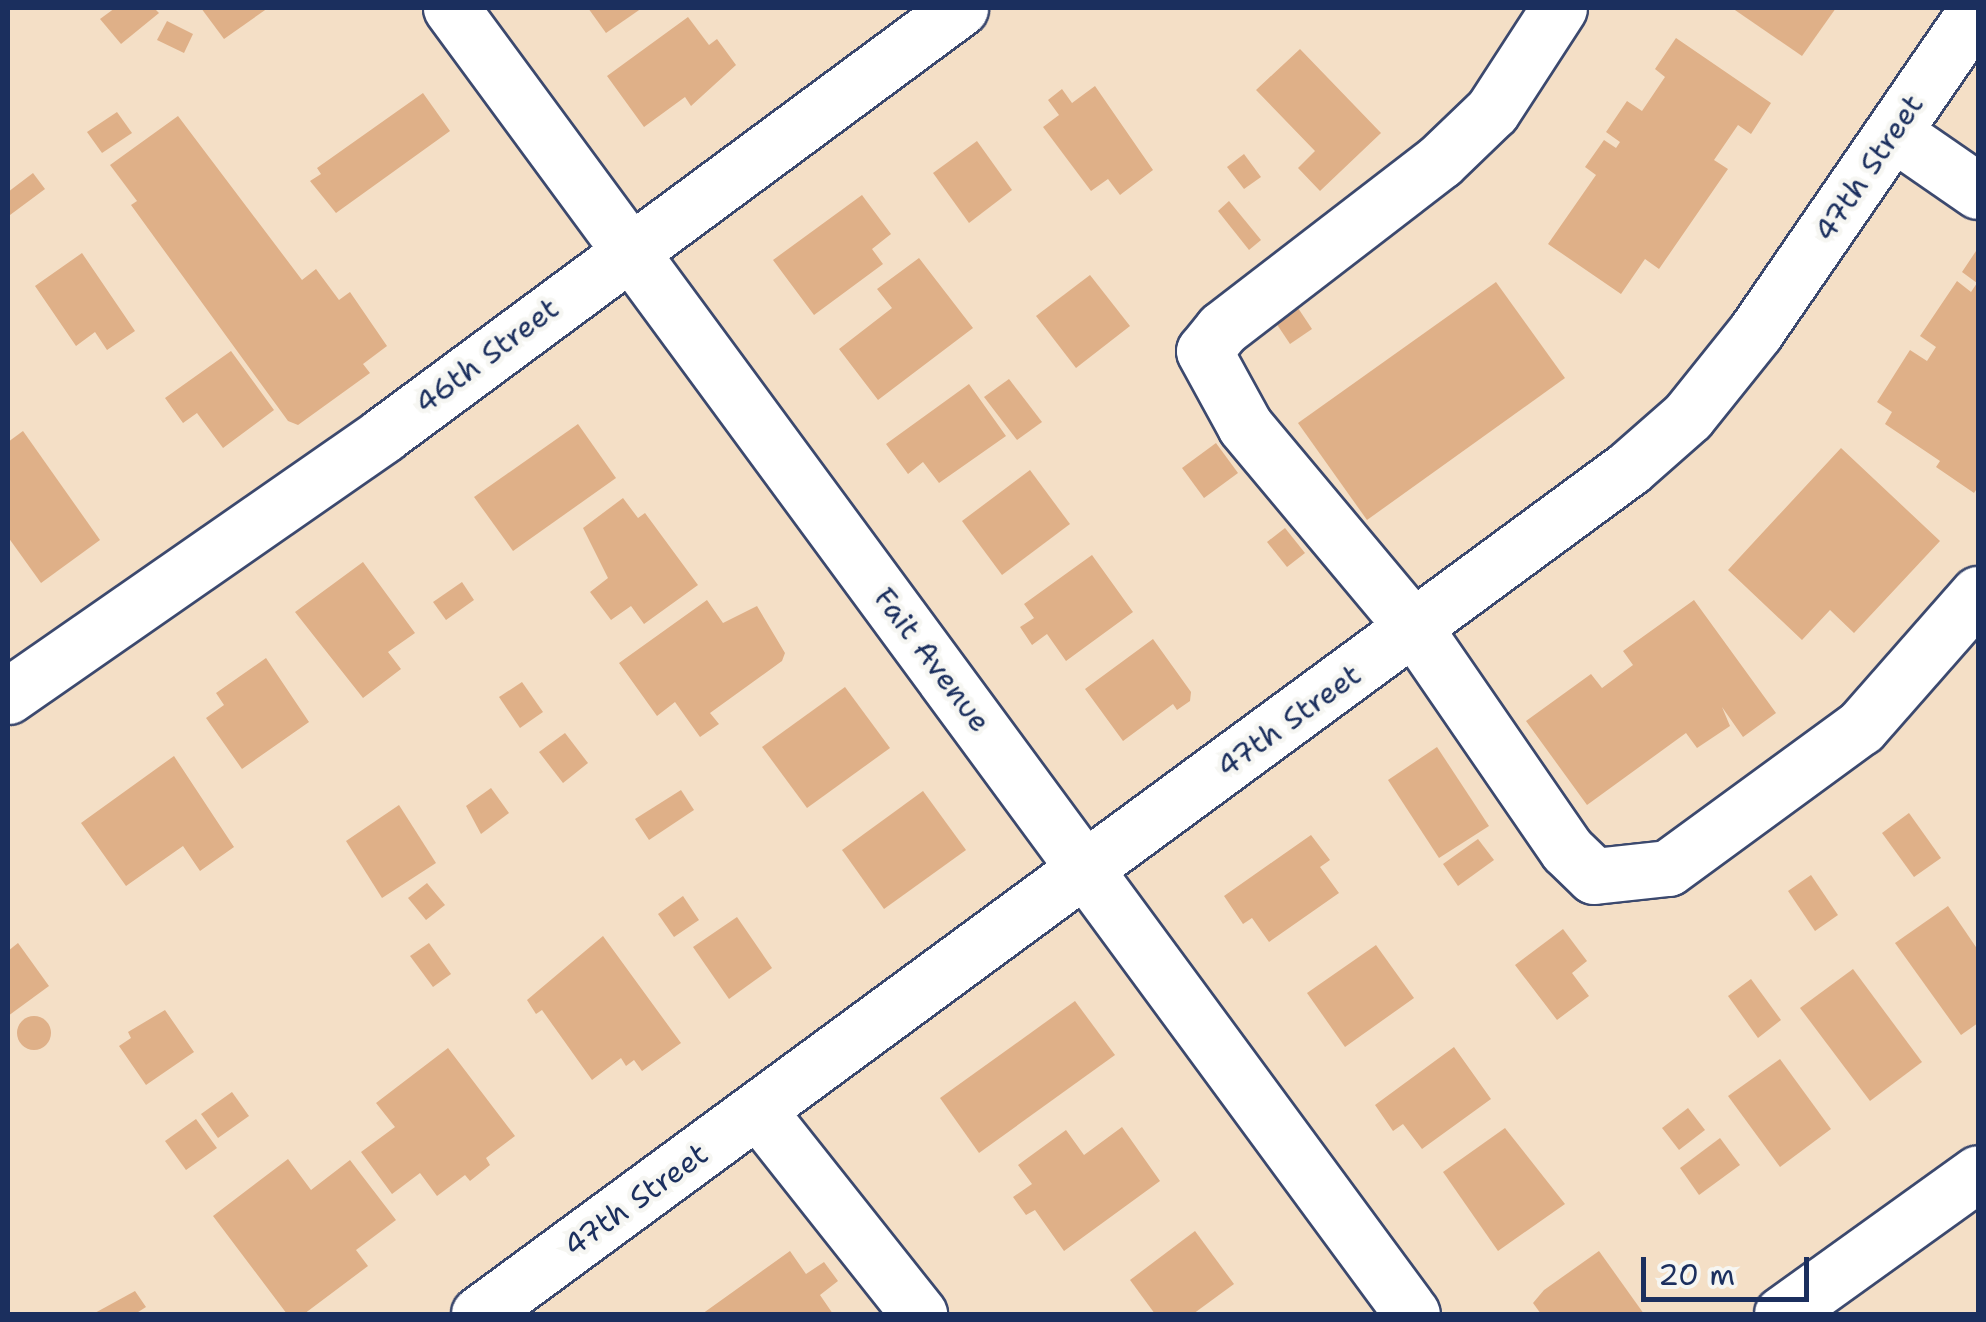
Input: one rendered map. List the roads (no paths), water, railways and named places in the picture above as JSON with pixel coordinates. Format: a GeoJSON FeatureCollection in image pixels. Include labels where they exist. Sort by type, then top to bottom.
{"type":"FeatureCollection","features":[{"type":"Feature","properties":{"kind":"street","name":"Fait Avenue"},"geometry":{"type":"LineString","coordinates":[[451,8],[1412,1314]]}},
{"type":"Feature","properties":{"kind":"street","name":"46th Street"},"geometry":{"type":"LineString","coordinates":[[8,696],[383,436],[628,250],[960,8]]}},
{"type":"Feature","properties":{"kind":"street"},"geometry":{"type":"LineString","coordinates":[[1559,8],[1492,111],[1466,136],[1222,329],[1204,352],[1245,426],[1415,630],[1567,850],[1594,876],[1668,868],[1861,727],[1978,594]]}},
{"type":"Feature","properties":{"kind":"street","name":"47th Street"},"geometry":{"type":"LineString","coordinates":[[480,1314],[759,1112],[1084,865],[1415,630],[1688,416],[1756,331],[1978,8]]}},
{"type":"Feature","properties":{"kind":"street"},"geometry":{"type":"LineString","coordinates":[[1894,133],[1978,191]]}},
{"type":"Feature","properties":{"kind":"street"},"geometry":{"type":"LineString","coordinates":[[759,1112],[918,1314]]}},
{"type":"Feature","properties":{"kind":"street"},"geometry":{"type":"LineString","coordinates":[[1782,1314],[1978,1173]]}}]}
